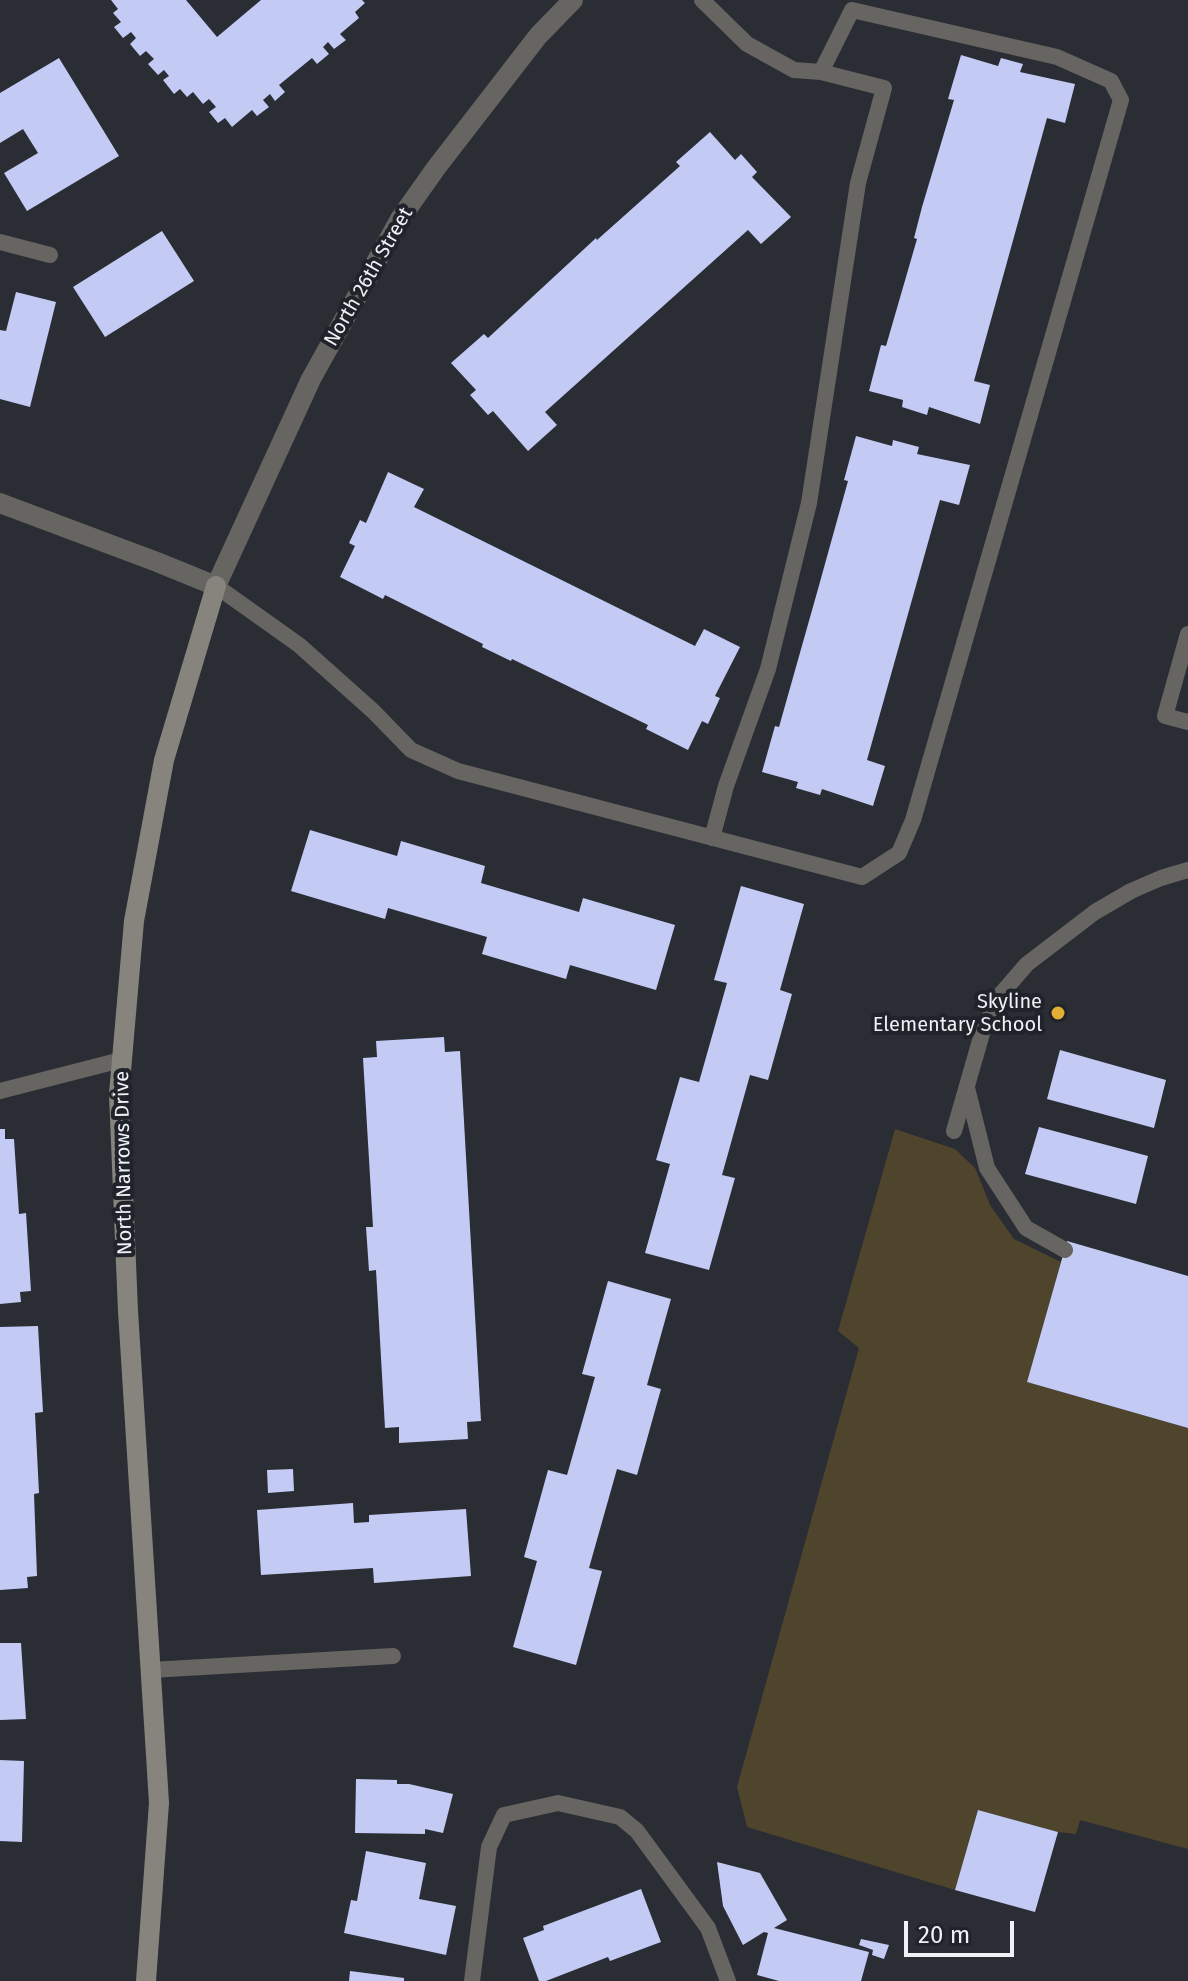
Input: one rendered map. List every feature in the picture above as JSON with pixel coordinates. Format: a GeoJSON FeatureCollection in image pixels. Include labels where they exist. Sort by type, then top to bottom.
{"type":"FeatureCollection","features":[{"type":"Feature","properties":{"kind":"main road","name":"North Narrows Drive"},"geometry":{"type":"LineString","coordinates":[[146,1981],[159,1803],[128,1311],[119,1094],[134,921],[164,760],[216,586]]}},
{"type":"Feature","properties":{"kind":"street","name":"North 26th Street"},"geometry":{"type":"LineString","coordinates":[[216,586],[311,379],[400,219],[538,36],[573,0]]}},
{"type":"Feature","properties":{"kind":"street"},"geometry":{"type":"LineString","coordinates":[[0,503],[216,586]]}},
{"type":"Feature","properties":{"kind":"lane"},"geometry":{"type":"LineString","coordinates":[[702,0],[747,44],[771,59],[794,70],[821,72],[884,88],[858,183],[809,503],[768,669],[726,786],[712,838]]}},
{"type":"Feature","properties":{"kind":"lane"},"geometry":{"type":"LineString","coordinates":[[216,586],[299,645],[373,711],[411,750],[458,771],[862,877],[899,853],[913,820],[1121,100],[1111,81],[1057,57],[852,10],[821,72]]}},
{"type":"Feature","properties":{"kind":"lane"},"geometry":{"type":"LineString","coordinates":[[0,242],[50,255]]}},
{"type":"Feature","properties":{"kind":"lane"},"geometry":{"type":"LineString","coordinates":[[1188,634],[1165,716],[1188,722]]}},
{"type":"Feature","properties":{"kind":"lane"},"geometry":{"type":"LineString","coordinates":[[954,1131],[983,1030],[1001,994],[1027,964],[1095,912],[1161,878],[1188,870]]}},
{"type":"Feature","properties":{"kind":"lane"},"geometry":{"type":"LineString","coordinates":[[0,1091],[121,1060]]}},
{"type":"Feature","properties":{"kind":"lane"},"geometry":{"type":"LineString","coordinates":[[967,1086],[987,1168],[1026,1228],[1065,1250]]}},
{"type":"Feature","properties":{"kind":"lane"},"geometry":{"type":"LineString","coordinates":[[151,1670],[393,1656]]}},
{"type":"Feature","properties":{"kind":"lane"},"geometry":{"type":"LineString","coordinates":[[472,1981],[489,1847],[504,1815],[558,1803],[620,1817],[637,1831],[708,1928],[728,1981]]}},
{"type":"Feature","properties":{"kind":"shaded area"},"geometry":{"type":"Polygon","coordinates":[[[895,1129],[955,1149],[975,1168],[990,1205],[1014,1239],[1061,1262],[1027,1382],[1188,1428],[1188,1849],[1080,1820],[1076,1834],[978,1810],[955,1890],[747,1827],[737,1787],[859,1348],[838,1331],[895,1129]]]}},
{"type":"Feature","properties":{"kind":"building"},"geometry":{"type":"Polygon","coordinates":[[[111,0],[186,0],[217,37],[261,0],[362,0],[365,3],[355,12],[359,18],[340,34],[346,40],[334,49],[328,42],[323,47],[329,54],[317,64],[312,58],[279,85],[285,92],[275,101],[270,94],[263,100],[269,107],[257,116],[252,110],[232,127],[225,118],[218,123],[209,112],[216,107],[209,99],[203,104],[193,92],[187,97],[180,89],[174,94],[163,80],[169,76],[164,70],[158,75],[148,64],[154,59],[146,51],[140,56],[130,44],[136,38],[131,32],[123,38],[114,27],[121,22],[113,13],[118,9],[111,0]]]}},
{"type":"Feature","properties":{"kind":"building"},"geometry":{"type":"Polygon","coordinates":[[[961,55],[998,66],[1001,58],[1023,64],[1020,72],[1075,84],[1065,123],[1047,118],[974,381],[990,385],[980,424],[929,407],[927,415],[902,407],[903,400],[869,391],[881,345],[886,346],[917,239],[914,238],[922,207],[954,100],[948,99],[961,55]]]}},
{"type":"Feature","properties":{"kind":"building"},"geometry":{"type":"Polygon","coordinates":[[[59,58],[119,156],[27,211],[4,173],[38,153],[23,129],[0,143],[0,93],[59,58]]]}},
{"type":"Feature","properties":{"kind":"building"},"geometry":{"type":"Polygon","coordinates":[[[710,132],[735,160],[741,154],[757,172],[752,177],[791,217],[761,244],[748,230],[545,412],[557,425],[528,451],[493,411],[488,415],[470,395],[476,390],[451,363],[484,334],[488,338],[596,238],[680,166],[676,162],[710,132]]]}},
{"type":"Feature","properties":{"kind":"building"},"geometry":{"type":"Polygon","coordinates":[[[162,231],[194,281],[105,337],[73,287],[162,231]]]}},
{"type":"Feature","properties":{"kind":"building"},"geometry":{"type":"Polygon","coordinates":[[[16,292],[56,302],[30,407],[0,399],[0,330],[6,331],[16,292]]]}},
{"type":"Feature","properties":{"kind":"building"},"geometry":{"type":"Polygon","coordinates":[[[856,436],[892,446],[893,440],[919,447],[917,454],[970,465],[959,505],[940,500],[867,760],[885,766],[873,806],[822,789],[820,795],[796,788],[798,782],[762,772],[775,726],[779,727],[818,589],[848,481],[844,480],[856,436]]]}},
{"type":"Feature","properties":{"kind":"building"},"geometry":{"type":"Polygon","coordinates":[[[388,472],[424,489],[414,507],[695,646],[704,629],[740,647],[715,696],[720,698],[708,724],[702,721],[688,750],[646,729],[648,725],[482,647],[483,644],[385,595],[383,599],[340,577],[355,546],[349,543],[360,520],[366,523],[388,472]]]}},
{"type":"Feature","properties":{"kind":"building"},"geometry":{"type":"Polygon","coordinates":[[[310,830],[397,856],[401,841],[485,866],[481,883],[579,912],[583,898],[675,925],[656,990],[570,965],[566,979],[482,954],[487,937],[388,908],[385,919],[291,891],[310,830]]]}},
{"type":"Feature","properties":{"kind":"building"},"geometry":{"type":"Polygon","coordinates":[[[741,886],[804,904],[780,990],[792,994],[768,1080],[750,1075],[722,1175],[735,1178],[709,1270],[645,1253],[670,1164],[656,1160],[680,1077],[699,1082],[727,983],[714,980],[741,886]]]}},
{"type":"Feature","properties":{"kind":"building"},"geometry":{"type":"Polygon","coordinates":[[[444,1037],[445,1052],[460,1051],[481,1421],[467,1422],[468,1439],[399,1443],[399,1427],[385,1428],[376,1270],[369,1271],[366,1227],[373,1227],[363,1058],[377,1057],[376,1041],[444,1037]]]}},
{"type":"Feature","properties":{"kind":"building"},"geometry":{"type":"Polygon","coordinates":[[[1060,1050],[1166,1080],[1154,1128],[1047,1099],[1060,1050]]]}},
{"type":"Feature","properties":{"kind":"building"},"geometry":{"type":"Polygon","coordinates":[[[1039,1127],[1148,1156],[1136,1204],[1025,1174],[1039,1127]]]}},
{"type":"Feature","properties":{"kind":"building"},"geometry":{"type":"Polygon","coordinates":[[[0,1129],[5,1129],[5,1139],[14,1139],[19,1214],[26,1213],[31,1291],[20,1292],[21,1302],[0,1304],[0,1129]]]}},
{"type":"Feature","properties":{"kind":"building"},"geometry":{"type":"Polygon","coordinates":[[[1067,1241],[1188,1276],[1188,1428],[1027,1382],[1067,1241]]]}},
{"type":"Feature","properties":{"kind":"building"},"geometry":{"type":"Polygon","coordinates":[[[608,1281],[671,1299],[647,1385],[661,1389],[637,1475],[617,1469],[589,1568],[602,1571],[576,1665],[513,1647],[537,1561],[524,1557],[548,1470],[567,1475],[595,1377],[582,1374],[608,1281]]]}},
{"type":"Feature","properties":{"kind":"building"},"geometry":{"type":"Polygon","coordinates":[[[38,1326],[43,1412],[35,1413],[39,1493],[34,1494],[37,1576],[27,1577],[28,1588],[0,1590],[0,1327],[38,1326]]]}},
{"type":"Feature","properties":{"kind":"building"},"geometry":{"type":"Polygon","coordinates":[[[293,1469],[294,1491],[268,1493],[267,1470],[293,1469]]]}},
{"type":"Feature","properties":{"kind":"building"},"geometry":{"type":"Polygon","coordinates":[[[353,1503],[354,1523],[369,1522],[369,1515],[466,1509],[471,1576],[374,1583],[373,1568],[261,1575],[257,1510],[353,1503]]]}},
{"type":"Feature","properties":{"kind":"building"},"geometry":{"type":"Polygon","coordinates":[[[0,1643],[21,1643],[26,1719],[0,1720],[0,1643]]]}},
{"type":"Feature","properties":{"kind":"building"},"geometry":{"type":"Polygon","coordinates":[[[0,1760],[24,1761],[22,1842],[0,1841],[0,1760]]]}},
{"type":"Feature","properties":{"kind":"building"},"geometry":{"type":"Polygon","coordinates":[[[356,1779],[397,1780],[397,1784],[453,1794],[443,1833],[425,1829],[425,1834],[355,1833],[356,1779]]]}},
{"type":"Feature","properties":{"kind":"building"},"geometry":{"type":"Polygon","coordinates":[[[978,1810],[1058,1832],[1035,1912],[955,1890],[978,1810]]]}},
{"type":"Feature","properties":{"kind":"building"},"geometry":{"type":"Polygon","coordinates":[[[366,1851],[426,1863],[419,1899],[456,1906],[446,1955],[344,1933],[351,1900],[357,1901],[366,1851]]]}},
{"type":"Feature","properties":{"kind":"building"},"geometry":{"type":"Polygon","coordinates":[[[717,1862],[760,1873],[787,1920],[774,1928],[869,1952],[861,1981],[779,1981],[757,1975],[768,1933],[764,1932],[743,1945],[723,1906],[717,1862]]]}},
{"type":"Feature","properties":{"kind":"building"},"geometry":{"type":"Polygon","coordinates":[[[641,1889],[661,1942],[610,1961],[608,1957],[539,1981],[523,1938],[544,1930],[543,1926],[641,1889]]]}},
{"type":"Feature","properties":{"kind":"building"},"geometry":{"type":"Polygon","coordinates":[[[861,1939],[889,1945],[884,1959],[872,1955],[873,1950],[859,1945],[861,1939]]]}},
{"type":"Feature","properties":{"kind":"building"},"geometry":{"type":"Polygon","coordinates":[[[350,1971],[404,1978],[404,1981],[349,1981],[350,1971]]]}},
{"type":"Feature","properties":{"kind":"place","name":"Skyline Elementary School"},"geometry":{"type":"Point","coordinates":[1058,1013]}}]}
